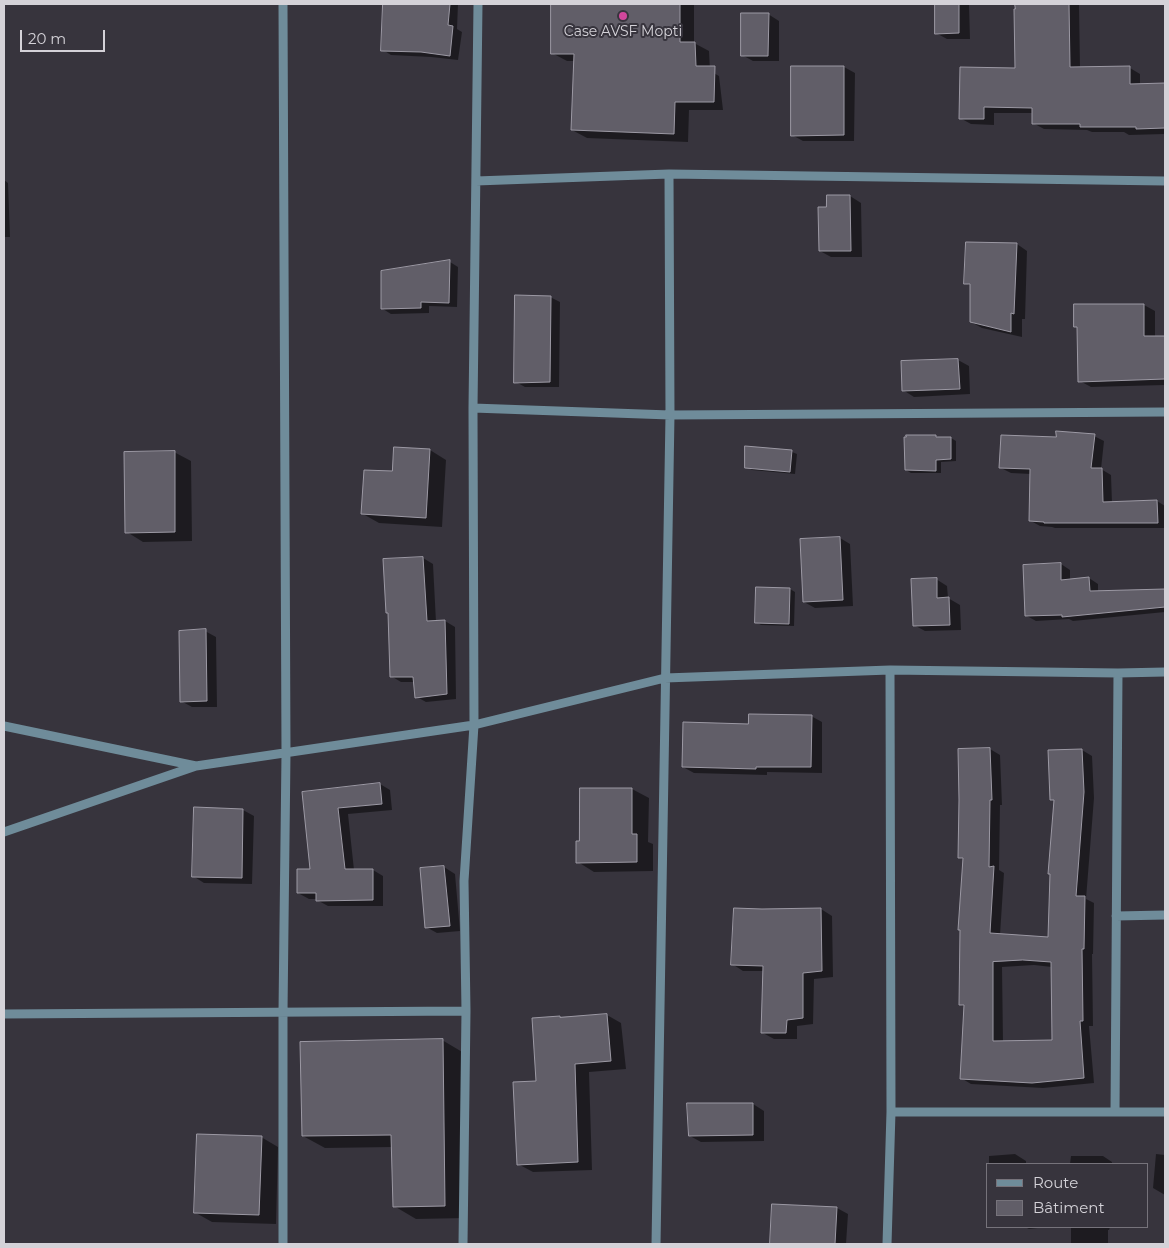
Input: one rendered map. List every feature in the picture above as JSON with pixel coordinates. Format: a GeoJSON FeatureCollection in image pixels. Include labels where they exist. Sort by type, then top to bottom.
{"type":"FeatureCollection","features":[{"type":"Feature","properties":{"kind":"street"},"geometry":{"type":"LineString","coordinates":[[283,4],[286,753],[283,1244]]}},
{"type":"Feature","properties":{"kind":"street"},"geometry":{"type":"LineString","coordinates":[[463,1244],[466,1011],[464,881],[474,724],[474,408],[478,4]]}},
{"type":"Feature","properties":{"kind":"street"},"geometry":{"type":"LineString","coordinates":[[476,181],[669,174],[1165,181]]}},
{"type":"Feature","properties":{"kind":"street"},"geometry":{"type":"LineString","coordinates":[[656,1244],[670,415],[669,174]]}},
{"type":"Feature","properties":{"kind":"street"},"geometry":{"type":"LineString","coordinates":[[474,408],[670,415],[1165,412]]}},
{"type":"Feature","properties":{"kind":"street"},"geometry":{"type":"LineString","coordinates":[[888,1244],[891,1112],[890,670]]}},
{"type":"Feature","properties":{"kind":"street"},"geometry":{"type":"LineString","coordinates":[[4,832],[196,766],[474,724],[665,678],[890,670],[1165,672]]}},
{"type":"Feature","properties":{"kind":"street"},"geometry":{"type":"LineString","coordinates":[[1114,1112],[1118,673]]}},
{"type":"Feature","properties":{"kind":"street"},"geometry":{"type":"LineString","coordinates":[[4,726],[196,766]]}},
{"type":"Feature","properties":{"kind":"street"},"geometry":{"type":"LineString","coordinates":[[1116,916],[1165,915]]}},
{"type":"Feature","properties":{"kind":"street"},"geometry":{"type":"LineString","coordinates":[[4,1014],[466,1011]]}},
{"type":"Feature","properties":{"kind":"street"},"geometry":{"type":"LineString","coordinates":[[891,1112],[1165,1112]]}},
{"type":"Feature","properties":{"kind":"building"},"geometry":{"type":"Polygon","coordinates":[[[383,4],[450,4],[448,25],[453,26],[450,56],[421,52],[381,51],[383,4]]]}},
{"type":"Feature","properties":{"kind":"building"},"geometry":{"type":"Polygon","coordinates":[[[551,4],[680,4],[680,42],[695,42],[696,66],[715,66],[714,102],[675,102],[674,134],[571,130],[574,54],[551,54],[551,4]]]}},
{"type":"Feature","properties":{"kind":"building"},"geometry":{"type":"Polygon","coordinates":[[[935,4],[959,4],[959,33],[935,34],[935,4]]]}},
{"type":"Feature","properties":{"kind":"building"},"geometry":{"type":"Polygon","coordinates":[[[1015,4],[1069,4],[1070,67],[1130,66],[1130,84],[1165,83],[1165,128],[1136,129],[1136,127],[1080,127],[1080,124],[1032,124],[1032,108],[984,107],[984,119],[959,119],[960,67],[1015,68],[1015,4]]]}},
{"type":"Feature","properties":{"kind":"building"},"geometry":{"type":"Polygon","coordinates":[[[741,13],[769,13],[768,56],[741,56],[741,13]]]}},
{"type":"Feature","properties":{"kind":"building"},"geometry":{"type":"Polygon","coordinates":[[[791,66],[844,66],[844,135],[791,136],[791,66]]]}},
{"type":"Feature","properties":{"kind":"building"},"geometry":{"type":"Polygon","coordinates":[[[827,195],[850,195],[851,251],[819,251],[818,207],[826,207],[827,195]]]}},
{"type":"Feature","properties":{"kind":"building"},"geometry":{"type":"Polygon","coordinates":[[[966,242],[1017,243],[1014,314],[1011,313],[1011,332],[970,322],[970,284],[964,284],[966,242]]]}},
{"type":"Feature","properties":{"kind":"building"},"geometry":{"type":"Polygon","coordinates":[[[450,260],[449,303],[421,302],[421,308],[381,309],[381,271],[450,260]]]}},
{"type":"Feature","properties":{"kind":"building"},"geometry":{"type":"Polygon","coordinates":[[[515,295],[551,296],[550,382],[514,383],[515,295]]]}},
{"type":"Feature","properties":{"kind":"building"},"geometry":{"type":"Polygon","coordinates":[[[1074,304],[1144,304],[1144,336],[1165,336],[1165,379],[1078,382],[1077,327],[1074,327],[1074,304]]]}},
{"type":"Feature","properties":{"kind":"building"},"geometry":{"type":"Polygon","coordinates":[[[958,359],[960,389],[902,391],[901,361],[958,359]]]}},
{"type":"Feature","properties":{"kind":"building"},"geometry":{"type":"Polygon","coordinates":[[[1056,431],[1095,434],[1091,468],[1102,468],[1103,502],[1157,500],[1158,523],[1044,523],[1029,521],[1030,469],[999,468],[1001,435],[1056,437],[1056,431]]]}},
{"type":"Feature","properties":{"kind":"building"},"geometry":{"type":"Polygon","coordinates":[[[906,435],[951,437],[951,459],[936,460],[936,471],[905,470],[904,437],[906,435]]]}},
{"type":"Feature","properties":{"kind":"building"},"geometry":{"type":"Polygon","coordinates":[[[745,446],[792,450],[790,472],[745,468],[745,446]]]}},
{"type":"Feature","properties":{"kind":"building"},"geometry":{"type":"Polygon","coordinates":[[[394,447],[430,449],[426,518],[361,514],[364,470],[392,471],[394,447]]]}},
{"type":"Feature","properties":{"kind":"building"},"geometry":{"type":"Polygon","coordinates":[[[175,451],[175,532],[125,533],[124,452],[175,451]]]}},
{"type":"Feature","properties":{"kind":"building"},"geometry":{"type":"Polygon","coordinates":[[[840,537],[843,600],[803,602],[800,539],[840,537]]]}},
{"type":"Feature","properties":{"kind":"building"},"geometry":{"type":"Polygon","coordinates":[[[423,557],[427,621],[445,620],[447,694],[415,698],[413,677],[390,677],[388,613],[386,613],[383,559],[423,557]]]}},
{"type":"Feature","properties":{"kind":"building"},"geometry":{"type":"Polygon","coordinates":[[[1061,563],[1061,580],[1089,577],[1090,591],[1165,589],[1165,607],[1062,617],[1062,615],[1025,616],[1023,565],[1061,563]]]}},
{"type":"Feature","properties":{"kind":"building"},"geometry":{"type":"Polygon","coordinates":[[[937,578],[937,598],[949,597],[950,625],[913,626],[911,579],[937,578]]]}},
{"type":"Feature","properties":{"kind":"building"},"geometry":{"type":"Polygon","coordinates":[[[756,587],[790,588],[789,624],[755,623],[756,587]]]}},
{"type":"Feature","properties":{"kind":"building"},"geometry":{"type":"Polygon","coordinates":[[[206,629],[207,701],[180,702],[179,631],[206,629]]]}},
{"type":"Feature","properties":{"kind":"building"},"geometry":{"type":"Polygon","coordinates":[[[749,714],[812,715],[811,767],[756,767],[756,769],[682,767],[683,722],[748,724],[749,714]]]}},
{"type":"Feature","properties":{"kind":"building"},"geometry":{"type":"Polygon","coordinates":[[[990,748],[992,800],[990,800],[989,867],[994,866],[990,933],[1048,937],[1050,874],[1048,874],[1054,800],[1050,800],[1048,750],[1082,749],[1084,792],[1076,896],[1085,896],[1084,949],[1082,949],[1083,1021],[1080,1021],[1084,1078],[1032,1083],[960,1079],[964,1005],[959,1005],[960,930],[958,930],[963,858],[958,858],[958,749],[990,748]],[[1023,960],[993,962],[993,1041],[1052,1040],[1051,962],[1023,960]]]}},
{"type":"Feature","properties":{"kind":"building"},"geometry":{"type":"Polygon","coordinates":[[[380,783],[382,804],[338,808],[345,869],[373,869],[373,900],[316,901],[316,893],[297,893],[297,869],[310,869],[302,792],[380,783]]]}},
{"type":"Feature","properties":{"kind":"building"},"geometry":{"type":"Polygon","coordinates":[[[580,788],[632,788],[632,834],[637,834],[637,862],[576,863],[576,841],[579,841],[580,788]]]}},
{"type":"Feature","properties":{"kind":"building"},"geometry":{"type":"Polygon","coordinates":[[[194,807],[243,809],[242,878],[192,877],[194,807]]]}},
{"type":"Feature","properties":{"kind":"building"},"geometry":{"type":"Polygon","coordinates":[[[444,866],[450,926],[425,928],[420,868],[444,866]]]}},
{"type":"Feature","properties":{"kind":"building"},"geometry":{"type":"Polygon","coordinates":[[[734,908],[821,908],[822,971],[803,973],[803,1018],[787,1020],[786,1033],[761,1033],[763,966],[731,965],[734,908]]]}},
{"type":"Feature","properties":{"kind":"building"},"geometry":{"type":"Polygon","coordinates":[[[607,1014],[611,1061],[575,1064],[578,1162],[517,1165],[513,1082],[536,1081],[532,1018],[607,1014]]]}},
{"type":"Feature","properties":{"kind":"building"},"geometry":{"type":"Polygon","coordinates":[[[443,1039],[445,1206],[393,1207],[391,1135],[302,1136],[300,1042],[443,1039]]]}},
{"type":"Feature","properties":{"kind":"building"},"geometry":{"type":"Polygon","coordinates":[[[687,1103],[753,1103],[753,1135],[689,1136],[687,1103]]]}},
{"type":"Feature","properties":{"kind":"building"},"geometry":{"type":"Polygon","coordinates":[[[197,1134],[262,1136],[259,1215],[194,1213],[197,1134]]]}},
{"type":"Feature","properties":{"kind":"building"},"geometry":{"type":"Polygon","coordinates":[[[772,1204],[837,1207],[835,1244],[770,1244],[772,1204]]]}},
{"type":"Feature","properties":{"kind":"place","name":"Case AVSF Mopti"},"geometry":{"type":"Point","coordinates":[623,16]}}]}
